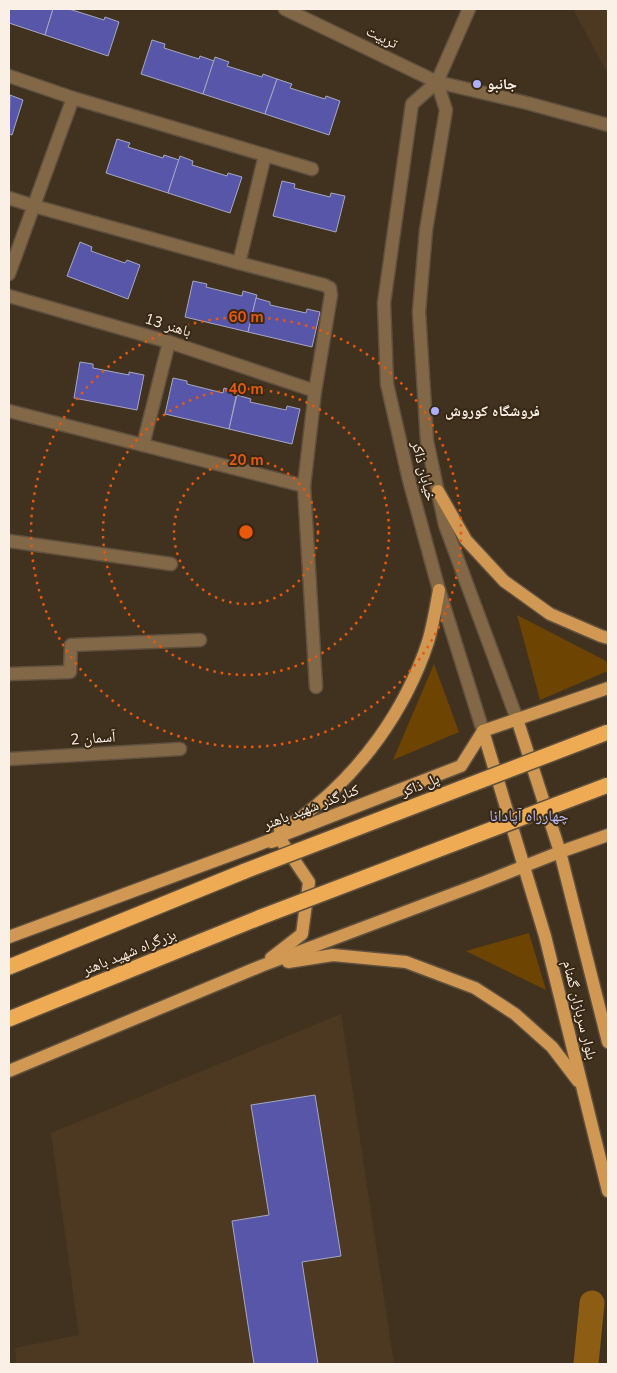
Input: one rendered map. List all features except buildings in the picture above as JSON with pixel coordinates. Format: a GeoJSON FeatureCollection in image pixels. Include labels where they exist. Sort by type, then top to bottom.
{"type":"FeatureCollection","features":[{"type":"Feature","properties":{"kind":"highway","name":"پل ذاکر"},"geometry":{"type":"LineString","coordinates":[[9,967],[245,871],[608,732]]}},
{"type":"Feature","properties":{"kind":"highway","name":"بزرگراه شهید باهنر"},"geometry":{"type":"LineString","coordinates":[[9,1019],[261,917],[608,785]]}},
{"type":"Feature","properties":{"kind":"main road"},"geometry":{"type":"LineString","coordinates":[[438,491],[466,540],[504,581],[550,614],[608,638]]}},
{"type":"Feature","properties":{"kind":"main road"},"geometry":{"type":"LineString","coordinates":[[252,847],[310,810],[347,777],[385,731],[410,688],[428,641],[439,590]]}},
{"type":"Feature","properties":{"kind":"main road"},"geometry":{"type":"LineString","coordinates":[[483,732],[608,688]]}},
{"type":"Feature","properties":{"kind":"main road","name":"خیابان ذاکر"},"geometry":{"type":"LineString","coordinates":[[517,719],[560,852]]}},
{"type":"Feature","properties":{"kind":"main road","name":"خیابان ذاکر"},"geometry":{"type":"LineString","coordinates":[[483,732],[523,867]]}},
{"type":"Feature","properties":{"kind":"main road","name":"کنارگذر شهید باهنر"},"geometry":{"type":"LineString","coordinates":[[9,937],[252,847],[461,766],[483,732]]}},
{"type":"Feature","properties":{"kind":"main road"},"geometry":{"type":"LineString","coordinates":[[9,1071],[261,966],[608,835]]}},
{"type":"Feature","properties":{"kind":"main road"},"geometry":{"type":"LineString","coordinates":[[252,847],[280,840],[309,882],[302,934],[261,966]]}},
{"type":"Feature","properties":{"kind":"main road","name":"بلوار سربازان گمنام"},"geometry":{"type":"LineString","coordinates":[[560,852],[608,1034]]}},
{"type":"Feature","properties":{"kind":"main road","name":"بلوار سربازان گمنام"},"geometry":{"type":"LineString","coordinates":[[523,867],[545,936],[608,1192]]}},
{"type":"Feature","properties":{"kind":"main road"},"geometry":{"type":"LineString","coordinates":[[261,966],[333,955],[406,962],[475,988],[515,1014],[552,1047],[582,1085]]}},
{"type":"Feature","properties":{"kind":"street","name":"تربیت"},"geometry":{"type":"LineString","coordinates":[[285,9],[437,82],[608,124]]}},
{"type":"Feature","properties":{"kind":"street","name":"خیابان ذاکر"},"geometry":{"type":"LineString","coordinates":[[469,9],[437,82],[412,104],[384,303],[387,384],[409,480],[439,590],[483,732]]}},
{"type":"Feature","properties":{"kind":"street"},"geometry":{"type":"LineString","coordinates":[[9,76],[73,98],[312,168]]}},
{"type":"Feature","properties":{"kind":"street","name":"خیابان ذاکر"},"geometry":{"type":"LineString","coordinates":[[437,82],[446,110],[426,230],[419,312],[427,441],[445,525],[517,719]]}},
{"type":"Feature","properties":{"kind":"street"},"geometry":{"type":"LineString","coordinates":[[9,274],[73,98]]}},
{"type":"Feature","properties":{"kind":"street"},"geometry":{"type":"LineString","coordinates":[[239,263],[265,155]]}},
{"type":"Feature","properties":{"kind":"street"},"geometry":{"type":"LineString","coordinates":[[9,198],[330,288],[304,486],[316,687]]}},
{"type":"Feature","properties":{"kind":"street","name":"باهنر 13"},"geometry":{"type":"LineString","coordinates":[[9,296],[169,342],[315,391]]}},
{"type":"Feature","properties":{"kind":"street"},"geometry":{"type":"LineString","coordinates":[[143,444],[169,342]]}},
{"type":"Feature","properties":{"kind":"street"},"geometry":{"type":"LineString","coordinates":[[9,411],[304,486]]}},
{"type":"Feature","properties":{"kind":"street"},"geometry":{"type":"LineString","coordinates":[[9,541],[171,564]]}},
{"type":"Feature","properties":{"kind":"street"},"geometry":{"type":"LineString","coordinates":[[9,674],[70,672],[72,645],[200,640]]}},
{"type":"Feature","properties":{"kind":"street","name":"آسمان 2"},"geometry":{"type":"LineString","coordinates":[[9,759],[180,749]]}},
{"type":"Feature","properties":{"kind":"shaded area"},"geometry":{"type":"Polygon","coordinates":[[[573,9],[608,9],[608,74],[573,9]]]}},
{"type":"Feature","properties":{"kind":"shaded area"},"geometry":{"type":"Polygon","coordinates":[[[517,615],[608,662],[608,671],[540,700],[517,615]]]}},
{"type":"Feature","properties":{"kind":"shaded area"},"geometry":{"type":"Polygon","coordinates":[[[434,664],[459,732],[393,760],[434,664]]]}},
{"type":"Feature","properties":{"kind":"shaded area"},"geometry":{"type":"Polygon","coordinates":[[[529,933],[546,990],[466,951],[529,933]]]}},
{"type":"Feature","properties":{"kind":"shaded area"},"geometry":{"type":"Polygon","coordinates":[[[341,1014],[394,1364],[16,1364],[15,1348],[79,1335],[51,1133],[341,1014]]]}},
{"type":"Feature","properties":{"kind":"waterway"},"geometry":{"type":"LineString","coordinates":[[586,1364],[592,1303]]}},
{"type":"Feature","properties":{"kind":"place","name":"جانبو"},"geometry":{"type":"Point","coordinates":[477,84]}},
{"type":"Feature","properties":{"kind":"place","name":"فروشگاه کوروش"},"geometry":{"type":"Point","coordinates":[435,411]}},
{"type":"Feature","properties":{"kind":"district","name":"چهارراه آپادانا"},"geometry":{"type":"Point","coordinates":[529,816]}}]}
